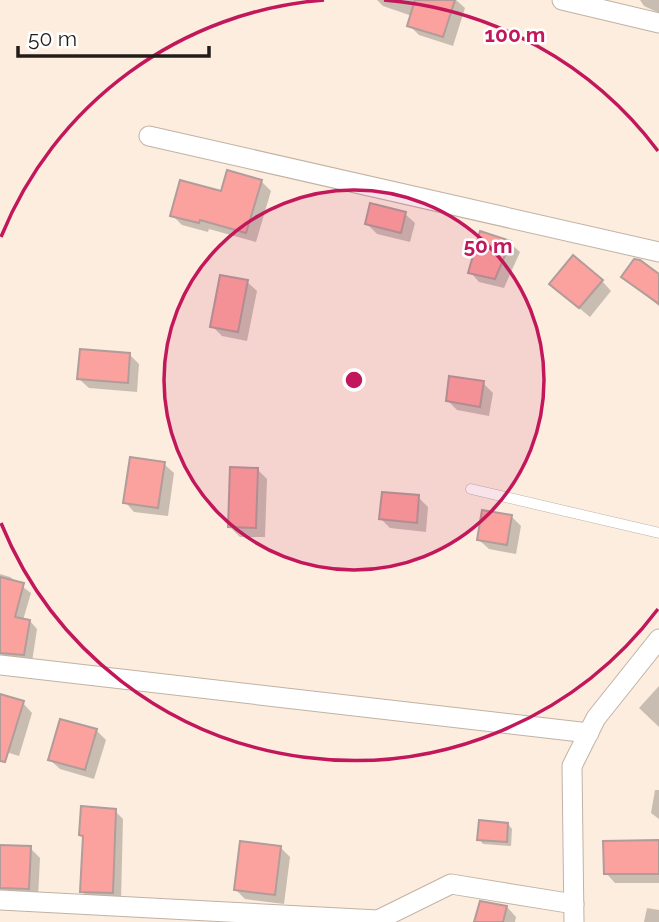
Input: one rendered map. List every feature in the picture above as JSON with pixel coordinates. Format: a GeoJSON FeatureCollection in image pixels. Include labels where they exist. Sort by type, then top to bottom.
{"type":"FeatureCollection","features":[{"type":"Feature","properties":{"kind":"street"},"geometry":{"type":"LineString","coordinates":[[562,0],[659,23]]}},
{"type":"Feature","properties":{"kind":"street"},"geometry":{"type":"LineString","coordinates":[[149,136],[659,252]]}},
{"type":"Feature","properties":{"kind":"street"},"geometry":{"type":"LineString","coordinates":[[0,900],[377,920],[451,884],[574,913],[572,766],[596,718],[659,639]]}},
{"type":"Feature","properties":{"kind":"street"},"geometry":{"type":"LineString","coordinates":[[0,665],[589,733]]}},
{"type":"Feature","properties":{"kind":"lane"},"geometry":{"type":"LineString","coordinates":[[471,489],[659,533]]}},
{"type":"Feature","properties":{"kind":"building"},"geometry":{"type":"Polygon","coordinates":[[[415,0],[455,0],[443,37],[407,26],[415,0]]]}},
{"type":"Feature","properties":{"kind":"building"},"geometry":{"type":"Polygon","coordinates":[[[227,170],[262,180],[246,233],[200,220],[199,223],[170,216],[180,180],[221,191],[227,170]]]}},
{"type":"Feature","properties":{"kind":"building"},"geometry":{"type":"Polygon","coordinates":[[[370,203],[406,212],[401,233],[365,224],[370,203]]]}},
{"type":"Feature","properties":{"kind":"building"},"geometry":{"type":"Polygon","coordinates":[[[480,231],[511,241],[495,279],[468,273],[480,231]]]}},
{"type":"Feature","properties":{"kind":"building"},"geometry":{"type":"Polygon","coordinates":[[[573,255],[603,280],[579,308],[549,284],[573,255]]]}},
{"type":"Feature","properties":{"kind":"building"},"geometry":{"type":"Polygon","coordinates":[[[634,259],[640,260],[659,274],[659,304],[621,277],[634,259]]]}},
{"type":"Feature","properties":{"kind":"building"},"geometry":{"type":"Polygon","coordinates":[[[220,275],[248,280],[238,332],[210,327],[220,275]]]}},
{"type":"Feature","properties":{"kind":"building"},"geometry":{"type":"Polygon","coordinates":[[[80,349],[130,353],[128,383],[77,379],[80,349]]]}},
{"type":"Feature","properties":{"kind":"building"},"geometry":{"type":"Polygon","coordinates":[[[449,376],[484,381],[480,407],[446,401],[449,376]]]}},
{"type":"Feature","properties":{"kind":"building"},"geometry":{"type":"Polygon","coordinates":[[[130,457],[165,462],[158,508],[123,503],[130,457]]]}},
{"type":"Feature","properties":{"kind":"building"},"geometry":{"type":"Polygon","coordinates":[[[230,467],[258,468],[256,528],[228,527],[230,467]]]}},
{"type":"Feature","properties":{"kind":"building"},"geometry":{"type":"Polygon","coordinates":[[[382,492],[419,495],[417,523],[379,519],[382,492]]]}},
{"type":"Feature","properties":{"kind":"building"},"geometry":{"type":"Polygon","coordinates":[[[482,510],[512,515],[507,545],[477,540],[482,510]]]}},
{"type":"Feature","properties":{"kind":"building"},"geometry":{"type":"Polygon","coordinates":[[[0,577],[24,583],[15,617],[30,620],[24,655],[0,653],[0,577]]]}},
{"type":"Feature","properties":{"kind":"building"},"geometry":{"type":"Polygon","coordinates":[[[0,694],[24,701],[5,762],[0,761],[0,694]]]}},
{"type":"Feature","properties":{"kind":"building"},"geometry":{"type":"Polygon","coordinates":[[[60,719],[97,729],[85,770],[48,760],[60,719]]]}},
{"type":"Feature","properties":{"kind":"building"},"geometry":{"type":"Polygon","coordinates":[[[81,806],[116,809],[113,893],[80,892],[83,836],[79,835],[81,806]]]}},
{"type":"Feature","properties":{"kind":"building"},"geometry":{"type":"Polygon","coordinates":[[[479,820],[508,823],[507,842],[477,840],[479,820]]]}},
{"type":"Feature","properties":{"kind":"building"},"geometry":{"type":"Polygon","coordinates":[[[659,840],[659,874],[604,874],[603,841],[659,840]]]}},
{"type":"Feature","properties":{"kind":"building"},"geometry":{"type":"Polygon","coordinates":[[[240,841],[281,846],[275,895],[234,890],[240,841]]]}},
{"type":"Feature","properties":{"kind":"building"},"geometry":{"type":"Polygon","coordinates":[[[0,845],[31,846],[29,889],[0,888],[0,845]]]}},
{"type":"Feature","properties":{"kind":"building"},"geometry":{"type":"Polygon","coordinates":[[[480,901],[507,906],[503,922],[474,922],[480,901]]]}}]}
